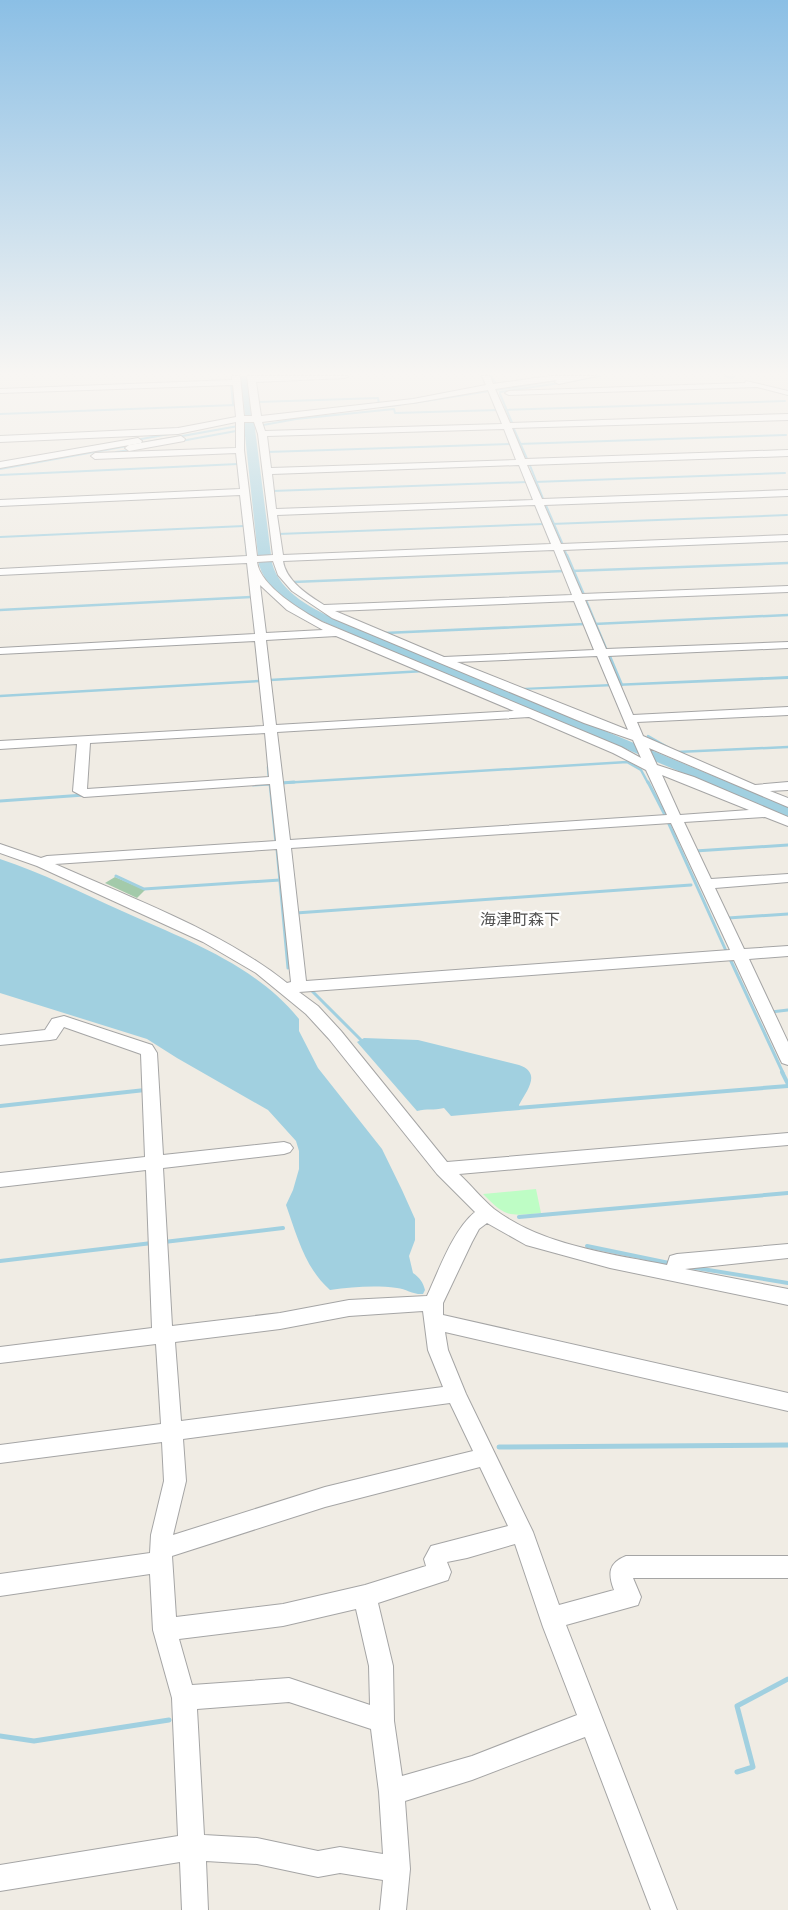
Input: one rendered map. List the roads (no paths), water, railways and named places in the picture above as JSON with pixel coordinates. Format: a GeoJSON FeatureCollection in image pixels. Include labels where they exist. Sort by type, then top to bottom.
{"type":"FeatureCollection","features":[{"type":"Feature","properties":{"kind":"street"},"geometry":{"type":"LineString","coordinates":[[0,472],[34,465]]}},
{"type":"Feature","properties":{"kind":"street"},"geometry":{"type":"LineString","coordinates":[[0,472],[39,465]]}},
{"type":"Feature","properties":{"kind":"street"},"geometry":{"type":"LineString","coordinates":[[242,465],[254,559],[284,844],[291,987]]}},
{"type":"Feature","properties":{"kind":"street"},"geometry":{"type":"LineString","coordinates":[[265,465],[276,558],[282,574],[304,596],[322,608],[336,616],[638,739],[788,803]]}},
{"type":"Feature","properties":{"kind":"street"},"geometry":{"type":"LineString","coordinates":[[266,471],[434,465]]}},
{"type":"Feature","properties":{"kind":"street"},"geometry":{"type":"LineString","coordinates":[[524,465],[629,719],[674,819],[788,1059]]}},
{"type":"Feature","properties":{"kind":"street"},"geometry":{"type":"LineString","coordinates":[[0,503],[245,492]]}},
{"type":"Feature","properties":{"kind":"street"},"geometry":{"type":"LineString","coordinates":[[271,512],[788,493]]}},
{"type":"Feature","properties":{"kind":"street"},"geometry":{"type":"LineString","coordinates":[[0,572],[276,558],[788,538]]}},
{"type":"Feature","properties":{"kind":"street"},"geometry":{"type":"LineString","coordinates":[[255,572],[270,591],[291,609],[337,632],[651,766],[690,780],[788,822]]}},
{"type":"Feature","properties":{"kind":"street"},"geometry":{"type":"LineString","coordinates":[[322,608],[788,589]]}},
{"type":"Feature","properties":{"kind":"street"},"geometry":{"type":"LineString","coordinates":[[0,651],[337,632]]}},
{"type":"Feature","properties":{"kind":"street"},"geometry":{"type":"LineString","coordinates":[[444,660],[788,645]]}},
{"type":"Feature","properties":{"kind":"street"},"geometry":{"type":"LineString","coordinates":[[629,719],[788,711]]}},
{"type":"Feature","properties":{"kind":"street"},"geometry":{"type":"LineString","coordinates":[[0,745],[531,714]]}},
{"type":"Feature","properties":{"kind":"street"},"geometry":{"type":"LineString","coordinates":[[84,740],[80,791],[84,793],[276,780]]}},
{"type":"Feature","properties":{"kind":"street"},"geometry":{"type":"LineString","coordinates":[[752,788],[788,786]]}},
{"type":"Feature","properties":{"kind":"street"},"geometry":{"type":"LineString","coordinates":[[42,863],[47,860],[766,813]]}},
{"type":"Feature","properties":{"kind":"street"},"geometry":{"type":"LineString","coordinates":[[0,848],[42,863],[208,939],[291,987],[335,1035],[443,1169],[487,1213],[533,1240],[610,1262],[788,1297]]}},
{"type":"Feature","properties":{"kind":"street"},"geometry":{"type":"LineString","coordinates":[[705,884],[788,878]]}},
{"type":"Feature","properties":{"kind":"street"},"geometry":{"type":"LineString","coordinates":[[291,987],[788,951]]}},
{"type":"Feature","properties":{"kind":"street"},"geometry":{"type":"LineString","coordinates":[[0,1040],[50,1035],[58,1023],[64,1021],[146,1049],[149,1053],[162,1330],[165,1334],[174,1481],[160,1555],[164,1630],[184,1698],[195,1910]]}},
{"type":"Feature","properties":{"kind":"street"},"geometry":{"type":"LineString","coordinates":[[443,1169],[788,1139]]}},
{"type":"Feature","properties":{"kind":"street"},"geometry":{"type":"LineString","coordinates":[[0,1180],[284,1148]]}},
{"type":"Feature","properties":{"kind":"street"},"geometry":{"type":"LineString","coordinates":[[487,1213],[473,1224],[464,1238],[433,1312],[438,1350],[456,1394],[522,1532],[591,1722],[664,1910]]}},
{"type":"Feature","properties":{"kind":"street"},"geometry":{"type":"LineString","coordinates":[[674,1275],[677,1262],[788,1251]]}},
{"type":"Feature","properties":{"kind":"street"},"geometry":{"type":"LineString","coordinates":[[0,1355],[280,1320],[349,1308],[433,1312],[788,1402]]}},
{"type":"Feature","properties":{"kind":"street"},"geometry":{"type":"LineString","coordinates":[[0,1454],[456,1394]]}},
{"type":"Feature","properties":{"kind":"street"},"geometry":{"type":"LineString","coordinates":[[0,1585],[160,1555],[324,1497],[486,1457]]}},
{"type":"Feature","properties":{"kind":"street"},"geometry":{"type":"LineString","coordinates":[[164,1630],[283,1615],[365,1596],[440,1572],[435,1559],[439,1553],[466,1548],[522,1532]]}},
{"type":"Feature","properties":{"kind":"street"},"geometry":{"type":"LineString","coordinates":[[552,1618],[630,1597],[624,1588],[620,1572],[626,1567],[788,1567]]}},
{"type":"Feature","properties":{"kind":"street"},"geometry":{"type":"LineString","coordinates":[[365,1596],[380,1666],[382,1721],[392,1792],[397,1869],[393,1910]]}},
{"type":"Feature","properties":{"kind":"street"},"geometry":{"type":"LineString","coordinates":[[184,1698],[289,1690],[382,1721]]}},
{"type":"Feature","properties":{"kind":"street"},"geometry":{"type":"LineString","coordinates":[[392,1792],[472,1768],[591,1722]]}},
{"type":"Feature","properties":{"kind":"street"},"geometry":{"type":"LineString","coordinates":[[0,1878],[192,1847],[257,1852],[318,1864],[340,1860],[397,1869]]}},
{"type":"Feature","properties":{"kind":"water"},"geometry":{"type":"Polygon","coordinates":[[[11,465],[27,465],[0,470],[0,467],[11,465]]]}},
{"type":"Feature","properties":{"kind":"water"},"geometry":{"type":"Polygon","coordinates":[[[248,465],[260,465],[272,563],[276,574],[290,592],[299,599],[320,612],[340,621],[520,688],[788,676],[788,679],[522,690],[516,694],[788,807],[788,817],[335,627],[308,614],[284,599],[273,589],[259,565],[248,465]]]}},
{"type":"Feature","properties":{"kind":"water"},"geometry":{"type":"Polygon","coordinates":[[[0,859],[47,877],[218,955],[262,983],[282,1000],[299,1019],[299,1031],[318,1068],[382,1149],[402,1190],[415,1219],[415,1240],[409,1256],[413,1273],[421,1280],[424,1287],[423,1294],[416,1294],[397,1288],[380,1287],[330,1290],[321,1281],[308,1262],[286,1205],[299,1169],[299,1151],[296,1141],[268,1110],[147,1039],[0,993],[0,859]]]}},
{"type":"Feature","properties":{"kind":"water"},"geometry":{"type":"Polygon","coordinates":[[[364,1038],[418,1040],[519,1065],[526,1068],[530,1073],[531,1082],[519,1105],[520,1110],[451,1116],[444,1108],[417,1111],[357,1042],[364,1038]]]}},
{"type":"Feature","properties":{"kind":"waterway"},"geometry":{"type":"LineString","coordinates":[[0,475],[213,465]]}},
{"type":"Feature","properties":{"kind":"waterway"},"geometry":{"type":"LineString","coordinates":[[530,465],[536,482]]}},
{"type":"Feature","properties":{"kind":"waterway"},"geometry":{"type":"LineString","coordinates":[[536,482],[785,473]]}},
{"type":"Feature","properties":{"kind":"waterway"},"geometry":{"type":"LineString","coordinates":[[272,491],[527,482]]}},
{"type":"Feature","properties":{"kind":"waterway"},"geometry":{"type":"LineString","coordinates":[[536,482],[544,501]]}},
{"type":"Feature","properties":{"kind":"waterway"},"geometry":{"type":"LineString","coordinates":[[545,503],[554,524]]}},
{"type":"Feature","properties":{"kind":"waterway"},"geometry":{"type":"LineString","coordinates":[[554,524],[787,515]]}},
{"type":"Feature","properties":{"kind":"waterway"},"geometry":{"type":"LineString","coordinates":[[278,534],[544,524]]}},
{"type":"Feature","properties":{"kind":"waterway"},"geometry":{"type":"LineString","coordinates":[[554,524],[563,545]]}},
{"type":"Feature","properties":{"kind":"waterway"},"geometry":{"type":"LineString","coordinates":[[0,537],[244,526]]}},
{"type":"Feature","properties":{"kind":"waterway"},"geometry":{"type":"LineString","coordinates":[[245,534],[247,556]]}},
{"type":"Feature","properties":{"kind":"waterway"},"geometry":{"type":"LineString","coordinates":[[564,548],[567,556]]}},
{"type":"Feature","properties":{"kind":"waterway"},"geometry":{"type":"LineString","coordinates":[[567,555],[574,571]]}},
{"type":"Feature","properties":{"kind":"waterway"},"geometry":{"type":"LineString","coordinates":[[574,571],[788,563]]}},
{"type":"Feature","properties":{"kind":"waterway"},"geometry":{"type":"LineString","coordinates":[[293,582],[564,571]]}},
{"type":"Feature","properties":{"kind":"waterway"},"geometry":{"type":"LineString","coordinates":[[574,571],[584,595]]}},
{"type":"Feature","properties":{"kind":"waterway"},"geometry":{"type":"LineString","coordinates":[[0,610],[251,597]]}},
{"type":"Feature","properties":{"kind":"waterway"},"geometry":{"type":"LineString","coordinates":[[585,598],[596,624]]}},
{"type":"Feature","properties":{"kind":"waterway"},"geometry":{"type":"LineString","coordinates":[[596,624],[788,615]]}},
{"type":"Feature","properties":{"kind":"waterway"},"geometry":{"type":"LineString","coordinates":[[385,633],[585,624]]}},
{"type":"Feature","properties":{"kind":"waterway"},"geometry":{"type":"LineString","coordinates":[[596,624],[607,651]]}},
{"type":"Feature","properties":{"kind":"waterway"},"geometry":{"type":"LineString","coordinates":[[609,654],[622,685]]}},
{"type":"Feature","properties":{"kind":"waterway"},"geometry":{"type":"LineString","coordinates":[[270,680],[424,671]]}},
{"type":"Feature","properties":{"kind":"waterway"},"geometry":{"type":"LineString","coordinates":[[0,696],[260,681]]}},
{"type":"Feature","properties":{"kind":"waterway"},"geometry":{"type":"LineString","coordinates":[[648,736],[669,748]]}},
{"type":"Feature","properties":{"kind":"waterway"},"geometry":{"type":"LineString","coordinates":[[677,752],[788,747]]}},
{"type":"Feature","properties":{"kind":"waterway"},"geometry":{"type":"LineString","coordinates":[[294,782],[282,783],[627,762],[641,770],[648,783]]}},
{"type":"Feature","properties":{"kind":"waterway"},"geometry":{"type":"LineString","coordinates":[[268,767],[269,779]]}},
{"type":"Feature","properties":{"kind":"waterway"},"geometry":{"type":"LineString","coordinates":[[648,782],[666,817]]}},
{"type":"Feature","properties":{"kind":"waterway"},"geometry":{"type":"LineString","coordinates":[[270,783],[276,843]]}},
{"type":"Feature","properties":{"kind":"waterway"},"geometry":{"type":"LineString","coordinates":[[253,785],[270,784]]}},
{"type":"Feature","properties":{"kind":"waterway"},"geometry":{"type":"LineString","coordinates":[[0,801],[84,795]]}},
{"type":"Feature","properties":{"kind":"waterway"},"geometry":{"type":"LineString","coordinates":[[668,822],[727,953]]}},
{"type":"Feature","properties":{"kind":"waterway"},"geometry":{"type":"LineString","coordinates":[[695,851],[788,845]]}},
{"type":"Feature","properties":{"kind":"waterway"},"geometry":{"type":"LineString","coordinates":[[277,849],[280,880]]}},
{"type":"Feature","properties":{"kind":"waterway"},"geometry":{"type":"LineString","coordinates":[[116,876],[144,889],[280,880]]}},
{"type":"Feature","properties":{"kind":"waterway"},"geometry":{"type":"LineString","coordinates":[[280,880],[288,968]]}},
{"type":"Feature","properties":{"kind":"waterway"},"geometry":{"type":"LineString","coordinates":[[296,913],[691,885]]}},
{"type":"Feature","properties":{"kind":"waterway"},"geometry":{"type":"LineString","coordinates":[[728,918],[788,914]]}},
{"type":"Feature","properties":{"kind":"waterway"},"geometry":{"type":"LineString","coordinates":[[730,959],[783,1073]]}},
{"type":"Feature","properties":{"kind":"waterway"},"geometry":{"type":"LineString","coordinates":[[310,989],[363,1042]]}},
{"type":"Feature","properties":{"kind":"waterway"},"geometry":{"type":"LineString","coordinates":[[771,1012],[788,1010]]}},
{"type":"Feature","properties":{"kind":"waterway"},"geometry":{"type":"LineString","coordinates":[[782,1072],[788,1084]]}},
{"type":"Feature","properties":{"kind":"waterway"},"geometry":{"type":"LineString","coordinates":[[517,1108],[788,1086]]}},
{"type":"Feature","properties":{"kind":"waterway"},"geometry":{"type":"LineString","coordinates":[[0,1106],[145,1090]]}},
{"type":"Feature","properties":{"kind":"waterway"},"geometry":{"type":"LineString","coordinates":[[519,1217],[788,1193]]}},
{"type":"Feature","properties":{"kind":"waterway"},"geometry":{"type":"LineString","coordinates":[[164,1242],[283,1228]]}},
{"type":"Feature","properties":{"kind":"waterway"},"geometry":{"type":"LineString","coordinates":[[0,1261],[152,1243]]}},
{"type":"Feature","properties":{"kind":"waterway"},"geometry":{"type":"LineString","coordinates":[[587,1246],[669,1263]]}},
{"type":"Feature","properties":{"kind":"waterway"},"geometry":{"type":"LineString","coordinates":[[690,1267],[788,1283]]}},
{"type":"Feature","properties":{"kind":"waterway"},"geometry":{"type":"LineString","coordinates":[[499,1447],[788,1445]]}},
{"type":"Feature","properties":{"kind":"waterway"},"geometry":{"type":"LineString","coordinates":[[737,1772],[753,1767],[737,1706],[788,1679]]}},
{"type":"Feature","properties":{"kind":"waterway"},"geometry":{"type":"LineString","coordinates":[[0,1736],[34,1741],[169,1720]]}},
{"type":"Feature","properties":{"kind":"district","name":"海津町森下"},"geometry":{"type":"Point","coordinates":[520,919]}}]}
